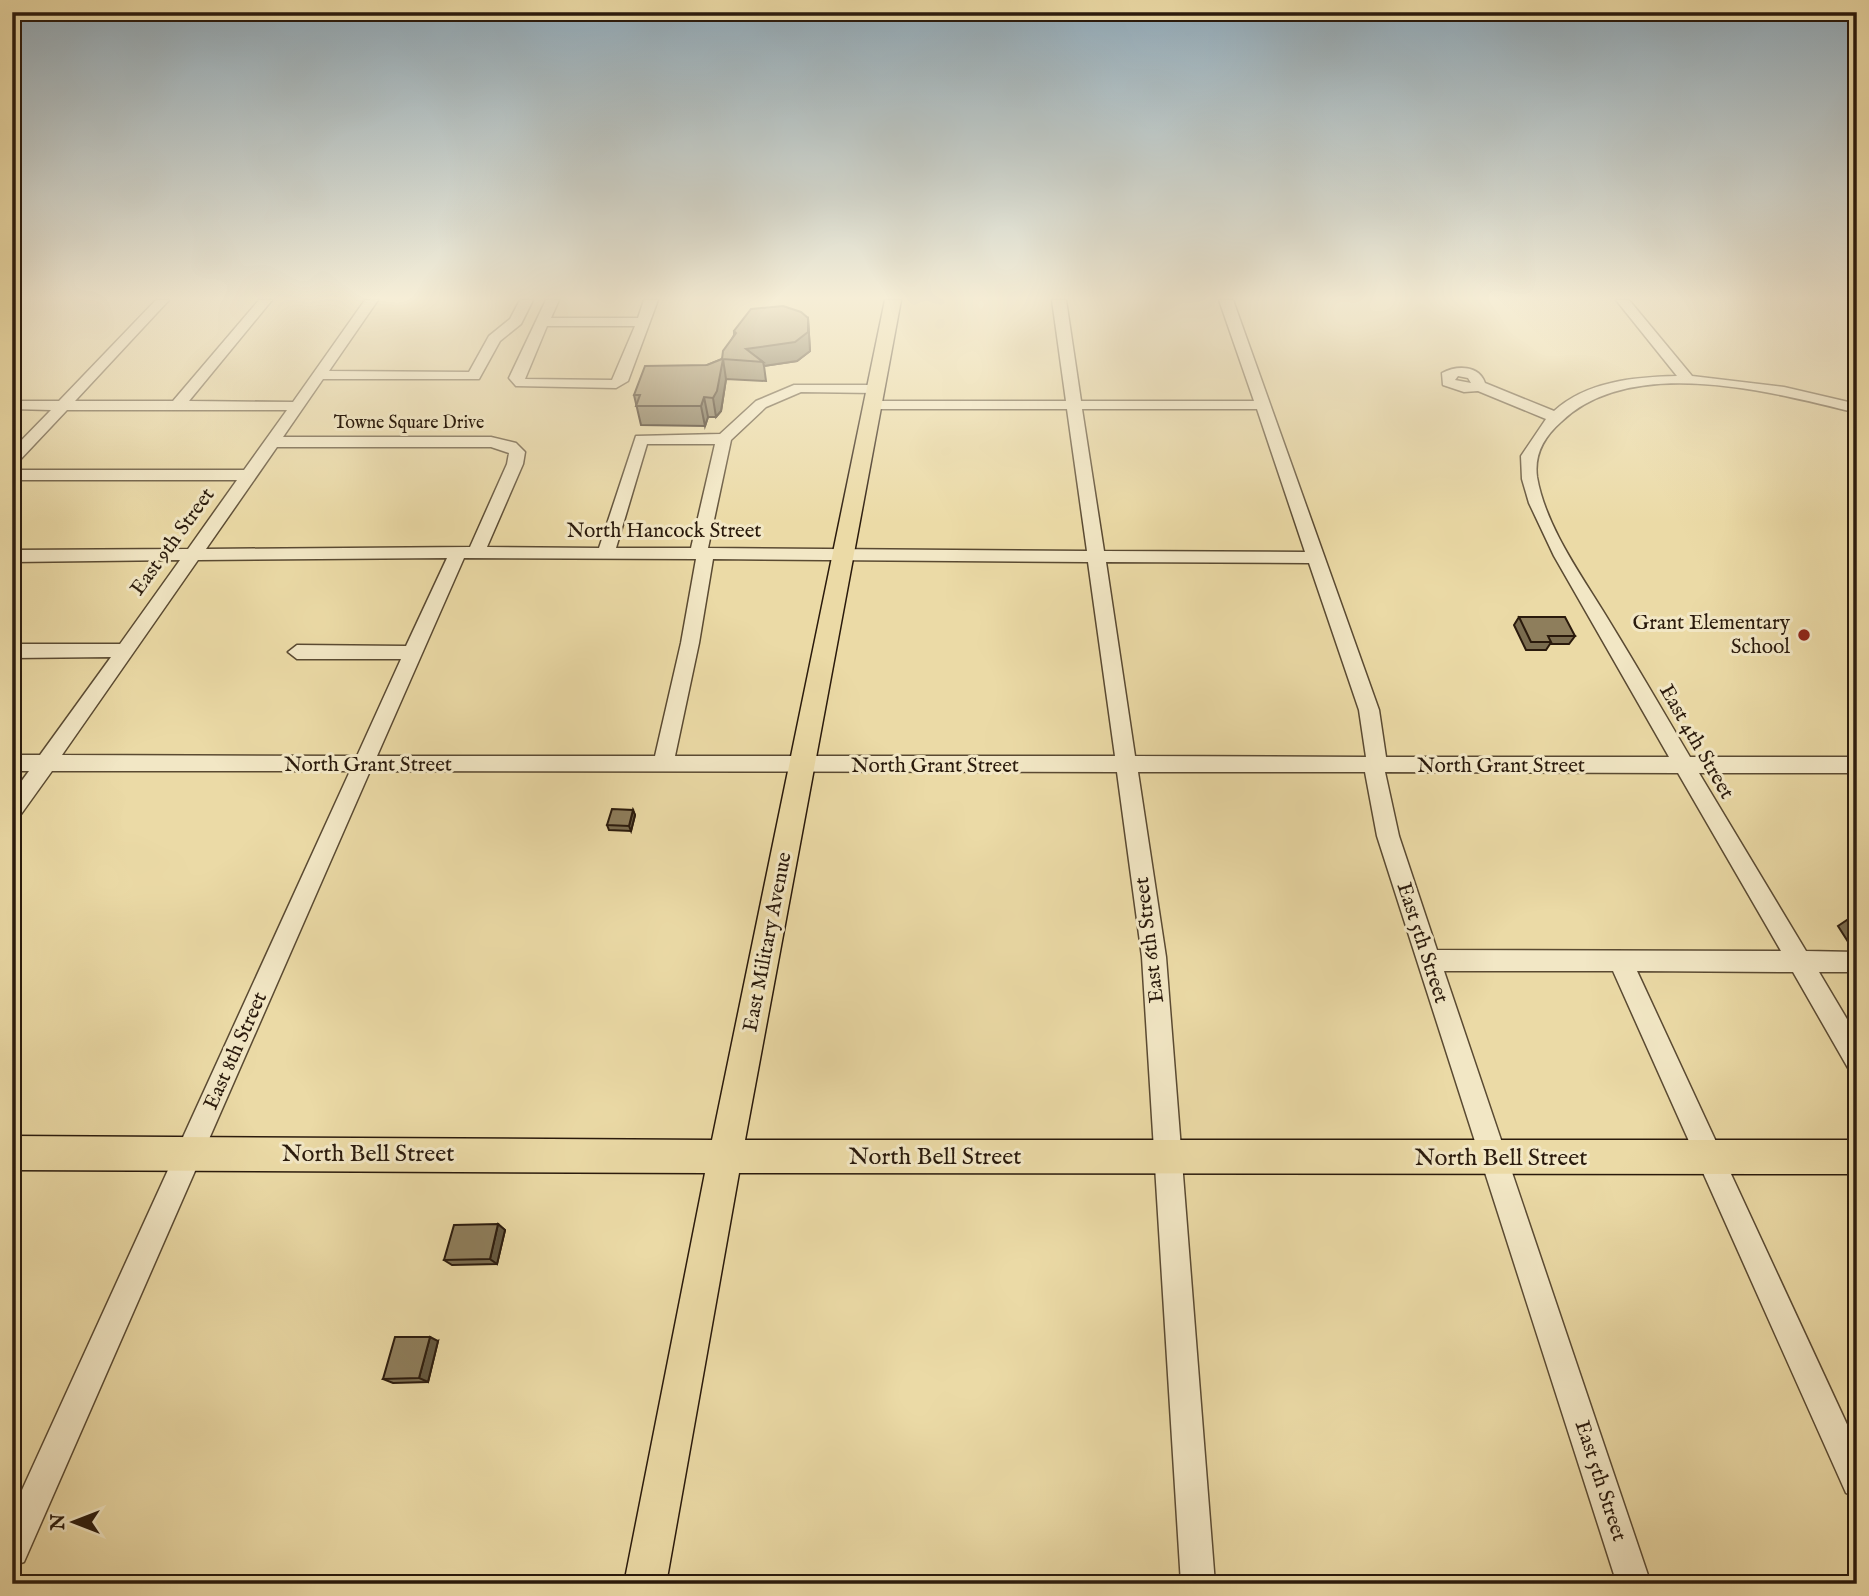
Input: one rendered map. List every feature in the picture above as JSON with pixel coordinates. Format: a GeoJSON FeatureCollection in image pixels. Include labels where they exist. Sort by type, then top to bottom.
{"type":"FeatureCollection","features":[{"type":"Feature","properties":{"kind":"main road","name":"East Military Avenue"},"geometry":{"type":"LineString","coordinates":[[645,1584],[725,1156],[879,374]]}},
{"type":"Feature","properties":{"kind":"main road","name":"North Bell Street"},"geometry":{"type":"LineString","coordinates":[[12,1153],[1168,1159],[1857,1157]]}},
{"type":"Feature","properties":{"kind":"street"},"geometry":{"type":"LineString","coordinates":[[12,459],[91,374]]}},
{"type":"Feature","properties":{"kind":"street"},"geometry":{"type":"LineString","coordinates":[[178,405],[204,374]]}},
{"type":"Feature","properties":{"kind":"street"},"geometry":{"type":"LineString","coordinates":[[320,375],[475,374]]}},
{"type":"Feature","properties":{"kind":"street"},"geometry":{"type":"LineString","coordinates":[[518,374],[516,379],[521,383],[616,384],[624,374]]}},
{"type":"Feature","properties":{"kind":"street","name":"East 6th Street"},"geometry":{"type":"LineString","coordinates":[[1069,374],[1098,557],[1157,985],[1198,1584]]}},
{"type":"Feature","properties":{"kind":"street","name":"East 5th Street"},"geometry":{"type":"LineString","coordinates":[[1252,374],[1369,710],[1376,742],[1374,766],[1382,816],[1634,1584]]}},
{"type":"Feature","properties":{"kind":"street"},"geometry":{"type":"LineString","coordinates":[[1683,374],[1688,381]]}},
{"type":"Feature","properties":{"kind":"street","name":"East 9th Street"},"geometry":{"type":"LineString","coordinates":[[12,811],[320,375]]}},
{"type":"Feature","properties":{"kind":"street","name":"East 4th Street"},"geometry":{"type":"LineString","coordinates":[[1857,409],[1771,387],[1654,381],[1616,387],[1568,404],[1553,416],[1528,457],[1529,480],[1552,535],[1683,765],[1857,1060]]}},
{"type":"Feature","properties":{"kind":"street"},"geometry":{"type":"LineString","coordinates":[[1479,386],[1553,416]]}},
{"type":"Feature","properties":{"kind":"street"},"geometry":{"type":"LineString","coordinates":[[663,765],[690,643],[701,554],[724,439],[761,404],[799,388],[875,397],[1074,407],[1263,405]]}},
{"type":"Feature","properties":{"kind":"street"},"geometry":{"type":"LineString","coordinates":[[12,405],[298,406]]}},
{"type":"Feature","properties":{"kind":"street"},"geometry":{"type":"LineString","coordinates":[[607,554],[641,439],[724,439]]}},
{"type":"Feature","properties":{"kind":"street","name":"Towne Square Drive"},"geometry":{"type":"LineString","coordinates":[[274,442],[491,442],[511,446],[517,452],[515,464],[467,552]]}},
{"type":"Feature","properties":{"kind":"street"},"geometry":{"type":"LineString","coordinates":[[12,475],[250,475]]}},
{"type":"Feature","properties":{"kind":"street","name":"North Hancock Street"},"geometry":{"type":"LineString","coordinates":[[12,556],[467,552],[1316,558]]}},
{"type":"Feature","properties":{"kind":"street","name":"East 8th Street"},"geometry":{"type":"LineString","coordinates":[[12,1550],[414,653],[467,552]]}},
{"type":"Feature","properties":{"kind":"street"},"geometry":{"type":"LineString","coordinates":[[12,651],[124,650]]}},
{"type":"Feature","properties":{"kind":"street"},"geometry":{"type":"LineString","coordinates":[[297,652],[414,653]]}},
{"type":"Feature","properties":{"kind":"street","name":"North Grant Street"},"geometry":{"type":"LineString","coordinates":[[12,763],[1128,767],[1857,765]]}},
{"type":"Feature","properties":{"kind":"street"},"geometry":{"type":"LineString","coordinates":[[1428,960],[1559,959],[1621,963],[1857,962]]}},
{"type":"Feature","properties":{"kind":"street"},"geometry":{"type":"LineString","coordinates":[[1621,963],[1707,1158],[1857,1482]]}},
{"type":"Feature","properties":{"kind":"building"},"geometry":{"type":"Polygon","coordinates":[[[642,374],[720,374],[713,398],[704,397],[701,406],[636,406],[640,395],[634,395],[642,374]]]}},
{"type":"Feature","properties":{"kind":"building"},"geometry":{"type":"Polygon","coordinates":[[[1519,617],[1565,617],[1575,636],[1548,636],[1551,642],[1531,642],[1519,617]]]}},
{"type":"Feature","properties":{"kind":"building"},"geometry":{"type":"Polygon","coordinates":[[[612,809],[633,810],[629,826],[607,825],[612,809]]]}},
{"type":"Feature","properties":{"kind":"building"},"geometry":{"type":"Polygon","coordinates":[[[1857,917],[1857,928],[1850,918],[1857,917]]]}},
{"type":"Feature","properties":{"kind":"building"},"geometry":{"type":"Polygon","coordinates":[[[498,1224],[490,1259],[444,1260],[454,1225],[498,1224]]]}},
{"type":"Feature","properties":{"kind":"building"},"geometry":{"type":"Polygon","coordinates":[[[395,1337],[430,1337],[419,1378],[383,1379],[395,1337]]]}},
{"type":"Feature","properties":{"kind":"place","name":"Grant Elementary School"},"geometry":{"type":"Point","coordinates":[1804,635]}}]}
